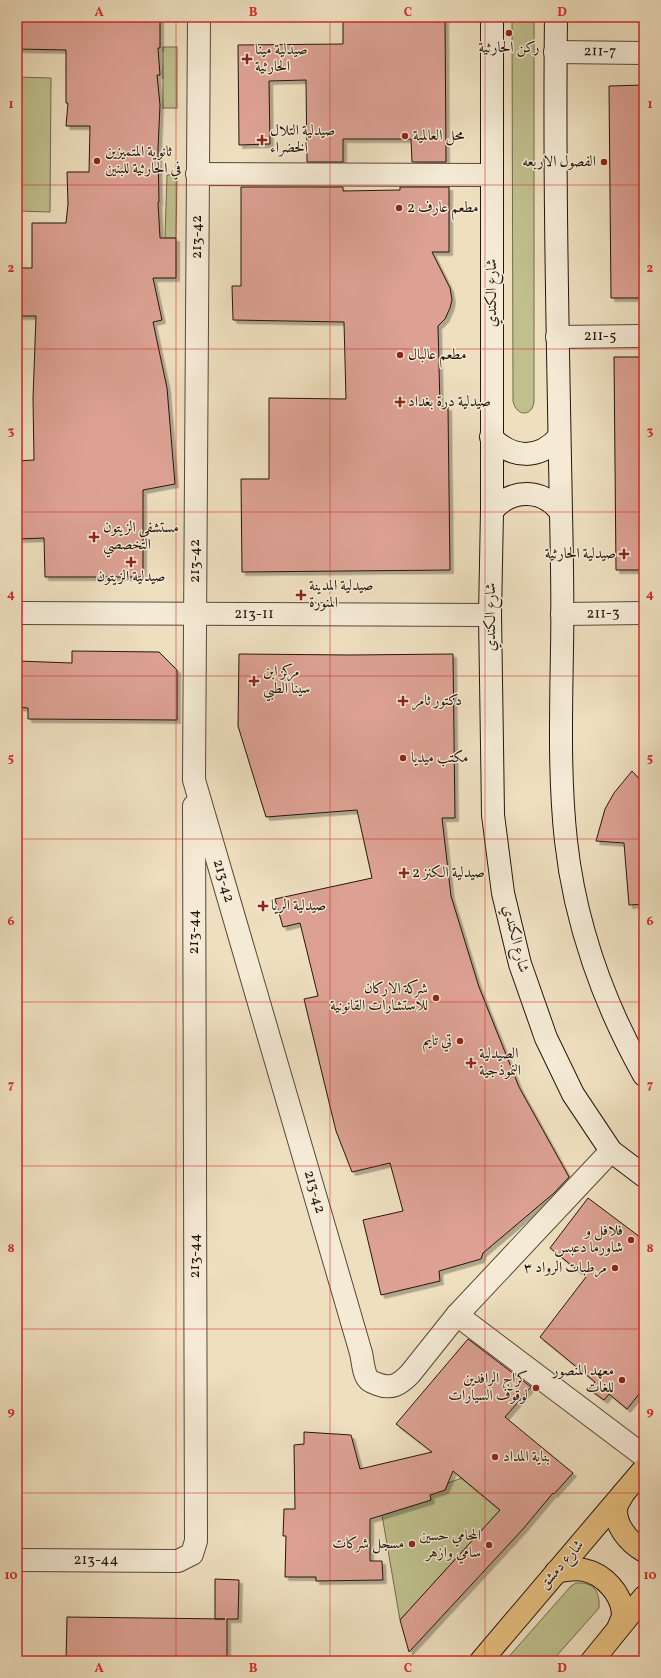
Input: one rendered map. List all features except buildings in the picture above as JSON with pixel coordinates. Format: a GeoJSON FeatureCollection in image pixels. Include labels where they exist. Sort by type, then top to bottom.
{"type":"FeatureCollection","features":[{"type":"Feature","properties":{"kind":"main road","name":"شارع دمشق"},"geometry":{"type":"LineString","coordinates":[[481,1661],[644,1469]]}},
{"type":"Feature","properties":{"kind":"main road"},"geometry":{"type":"LineString","coordinates":[[624,1493],[617,1506],[617,1516],[623,1532],[633,1545],[644,1551]]}},
{"type":"Feature","properties":{"kind":"main road"},"geometry":{"type":"LineString","coordinates":[[556,1572],[569,1569],[585,1570],[600,1576],[612,1587],[620,1600],[623,1616],[619,1626]]}},
{"type":"Feature","properties":{"kind":"main road"},"geometry":{"type":"LineString","coordinates":[[592,1661],[644,1597]]}},
{"type":"Feature","properties":{"kind":"street","name":"213-42"},"geometry":{"type":"LineString","coordinates":[[199,17],[194,780],[369,1380],[384,1387],[393,1387],[402,1383],[457,1315],[611,1151]]}},
{"type":"Feature","properties":{"kind":"street","name":"شارع الكندي"},"geometry":{"type":"LineString","coordinates":[[492,17],[492,511],[490,615],[493,815],[503,893],[520,964],[546,1038],[572,1094],[611,1151],[644,1176]]}},
{"type":"Feature","properties":{"kind":"street"},"geometry":{"type":"LineString","coordinates":[[556,17],[557,337],[561,513],[562,803],[566,844],[574,894],[598,976],[626,1043],[644,1075]]}},
{"type":"Feature","properties":{"kind":"street","name":"211-7"},"geometry":{"type":"LineString","coordinates":[[555,52],[644,53]]}},
{"type":"Feature","properties":{"kind":"street"},"geometry":{"type":"LineString","coordinates":[[197,174],[492,175]]}},
{"type":"Feature","properties":{"kind":"street","name":"211-5"},"geometry":{"type":"LineString","coordinates":[[557,337],[644,336]]}},
{"type":"Feature","properties":{"kind":"street"},"geometry":{"type":"LineString","coordinates":[[491,437],[499,445],[511,452],[525,454],[539,452],[552,445],[559,437]]}},
{"type":"Feature","properties":{"kind":"street"},"geometry":{"type":"LineString","coordinates":[[492,511],[504,499],[518,494],[533,494],[547,499],[556,505],[561,513]]}},
{"type":"Feature","properties":{"kind":"street","name":"213-11"},"geometry":{"type":"LineString","coordinates":[[17,613],[490,615]]}},
{"type":"Feature","properties":{"kind":"street","name":"211-3"},"geometry":{"type":"LineString","coordinates":[[562,614],[644,613]]}},
{"type":"Feature","properties":{"kind":"street","name":"213-44"},"geometry":{"type":"LineString","coordinates":[[17,1560],[178,1561],[192,1554],[196,1541],[194,780]]}},
{"type":"Feature","properties":{"kind":"street"},"geometry":{"type":"LineString","coordinates":[[457,1315],[644,1456]]}},
{"type":"Feature","properties":{"kind":"green space"},"geometry":{"type":"Polygon","coordinates":[[[512,17],[534,17],[534,401],[531,410],[524,413],[517,410],[513,401],[512,17]]]}},
{"type":"Feature","properties":{"kind":"green space"},"geometry":{"type":"Polygon","coordinates":[[[163,47],[177,47],[177,108],[163,108],[163,47]]]}},
{"type":"Feature","properties":{"kind":"green space"},"geometry":{"type":"Polygon","coordinates":[[[17,77],[51,78],[50,212],[17,211],[17,77]]]}},
{"type":"Feature","properties":{"kind":"green space"},"geometry":{"type":"Polygon","coordinates":[[[167,175],[177,175],[176,238],[165,238],[167,175]]]}},
{"type":"Feature","properties":{"kind":"green space"},"geometry":{"type":"Polygon","coordinates":[[[462,1478],[500,1510],[400,1620],[382,1515],[431,1500],[430,1495],[445,1490],[448,1483],[462,1478]]]}},
{"type":"Feature","properties":{"kind":"green space"},"geometry":{"type":"Polygon","coordinates":[[[576,1583],[587,1584],[595,1589],[597,1592],[599,1608],[552,1661],[505,1661],[571,1586],[576,1583]]]}},
{"type":"Feature","properties":{"kind":"place","name":"ركن الحارثية"},"geometry":{"type":"Point","coordinates":[509,33]}},
{"type":"Feature","properties":{"kind":"place","name":"صيدلية مينا الحارثية"},"geometry":{"type":"Point","coordinates":[247,59]}},
{"type":"Feature","properties":{"kind":"place","name":"محل العالمية"},"geometry":{"type":"Point","coordinates":[405,136]}},
{"type":"Feature","properties":{"kind":"place","name":"صيدلية التلال الخضراء"},"geometry":{"type":"Point","coordinates":[262,140]}},
{"type":"Feature","properties":{"kind":"place","name":"ثانوية المتميزين في الحارثية للبنين"},"geometry":{"type":"Point","coordinates":[97,161]}},
{"type":"Feature","properties":{"kind":"place","name":"الفصول الاربعه"},"geometry":{"type":"Point","coordinates":[604,162]}},
{"type":"Feature","properties":{"kind":"place","name":"مطعم عارف 2"},"geometry":{"type":"Point","coordinates":[399,208]}},
{"type":"Feature","properties":{"kind":"place","name":"مطعم عالبال"},"geometry":{"type":"Point","coordinates":[400,355]}},
{"type":"Feature","properties":{"kind":"place","name":"صيدلية درة بغداد"},"geometry":{"type":"Point","coordinates":[400,402]}},
{"type":"Feature","properties":{"kind":"place","name":"مستشفى الزيتون التخصصي"},"geometry":{"type":"Point","coordinates":[94,537]}},
{"type":"Feature","properties":{"kind":"place","name":"صيدلية الحارثية"},"geometry":{"type":"Point","coordinates":[624,554]}},
{"type":"Feature","properties":{"kind":"place","name":"صيدلية الزيتون"},"geometry":{"type":"Point","coordinates":[131,562]}},
{"type":"Feature","properties":{"kind":"place","name":"صيدلية المدينة المنورة"},"geometry":{"type":"Point","coordinates":[301,595]}},
{"type":"Feature","properties":{"kind":"place","name":"مركز ابن سينا الطبي"},"geometry":{"type":"Point","coordinates":[254,681]}},
{"type":"Feature","properties":{"kind":"place","name":"دكتور ثامر"},"geometry":{"type":"Point","coordinates":[403,701]}},
{"type":"Feature","properties":{"kind":"place","name":"مكتب ميديا"},"geometry":{"type":"Point","coordinates":[403,758]}},
{"type":"Feature","properties":{"kind":"place","name":"صيدلية الكنز 2"},"geometry":{"type":"Point","coordinates":[404,873]}},
{"type":"Feature","properties":{"kind":"place","name":"صيدلية الريا"},"geometry":{"type":"Point","coordinates":[263,906]}},
{"type":"Feature","properties":{"kind":"place","name":"شركة الاركان للاستشارات القانونية"},"geometry":{"type":"Point","coordinates":[436,998]}},
{"type":"Feature","properties":{"kind":"place","name":"تي تايم"},"geometry":{"type":"Point","coordinates":[460,1041]}},
{"type":"Feature","properties":{"kind":"place","name":"الصيدلية النموذجية"},"geometry":{"type":"Point","coordinates":[471,1063]}},
{"type":"Feature","properties":{"kind":"place","name":"فلافل و شاورما دعبس"},"geometry":{"type":"Point","coordinates":[631,1240]}},
{"type":"Feature","properties":{"kind":"place","name":"مرطبات الرواد ٣"},"geometry":{"type":"Point","coordinates":[615,1268]}},
{"type":"Feature","properties":{"kind":"place","name":"معهد المنصور للغات"},"geometry":{"type":"Point","coordinates":[622,1380]}},
{"type":"Feature","properties":{"kind":"place","name":"كراج الرافدين لوقوف السيارات"},"geometry":{"type":"Point","coordinates":[536,1388]}},
{"type":"Feature","properties":{"kind":"place","name":"بناية المداد"},"geometry":{"type":"Point","coordinates":[495,1457]}},
{"type":"Feature","properties":{"kind":"place","name":"مسجل شركات"},"geometry":{"type":"Point","coordinates":[412,1544]}},
{"type":"Feature","properties":{"kind":"place","name":"المحامي حسين سامي وازهر"},"geometry":{"type":"Point","coordinates":[489,1545]}}]}
